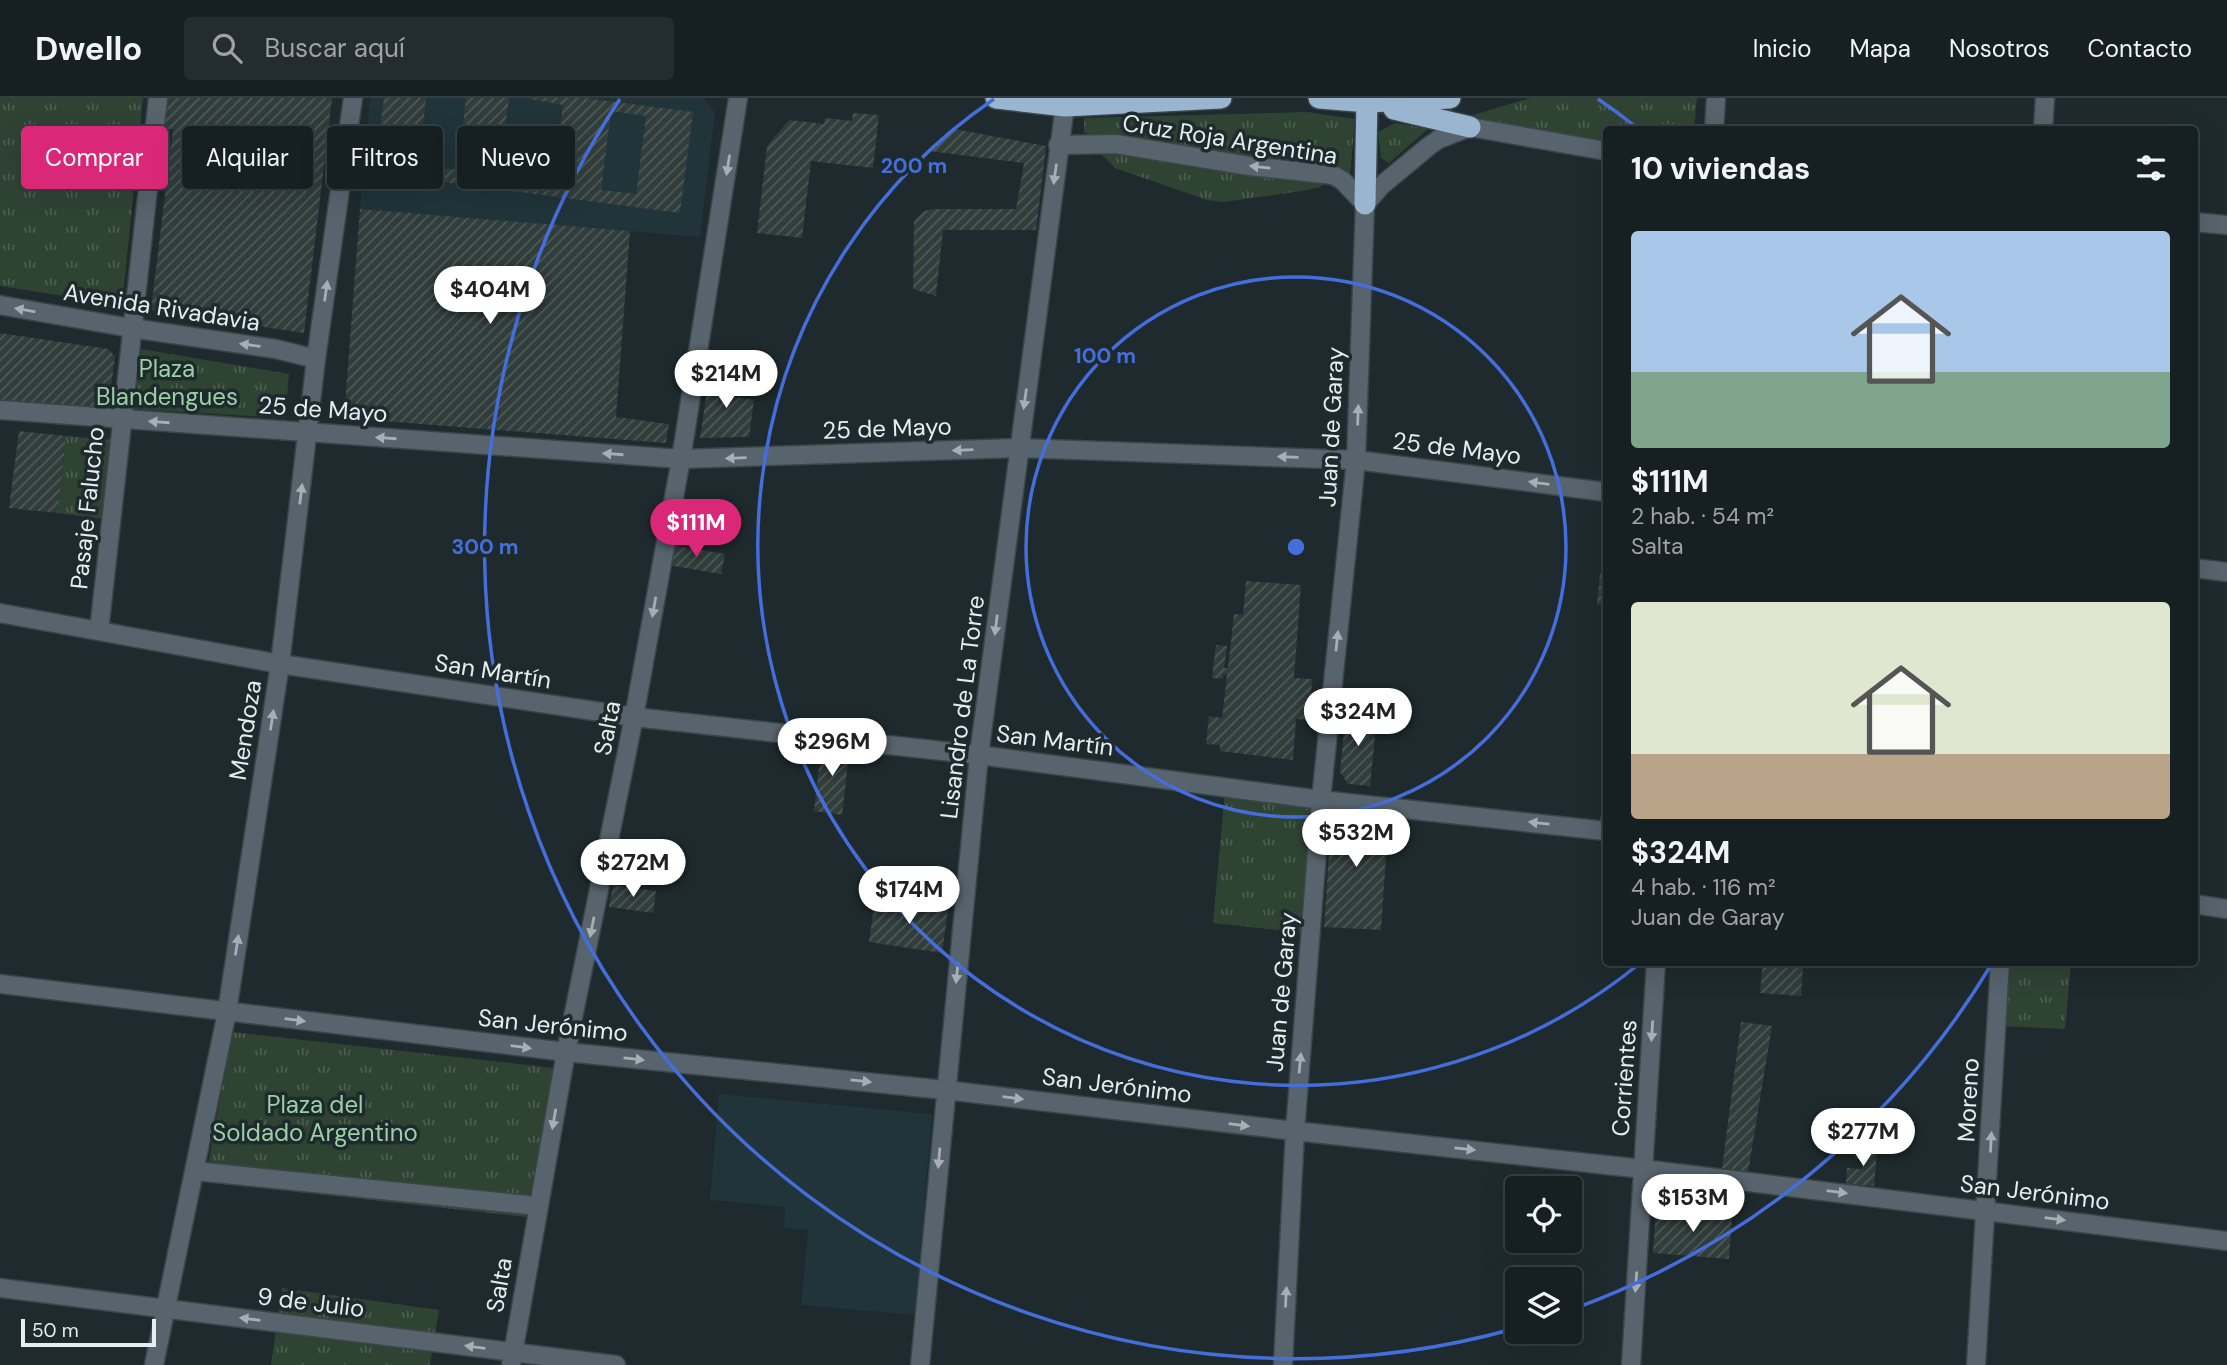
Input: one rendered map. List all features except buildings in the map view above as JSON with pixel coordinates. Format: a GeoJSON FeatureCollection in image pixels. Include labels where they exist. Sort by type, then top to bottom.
{"type":"FeatureCollection","features":[{"type":"Feature","properties":{"kind":"highway"},"geometry":{"type":"LineString","coordinates":[[996,98],[1065,102],[1221,98]]}},
{"type":"Feature","properties":{"kind":"highway"},"geometry":{"type":"LineString","coordinates":[[1320,98],[1450,98]]}},
{"type":"Feature","properties":{"kind":"highway"},"geometry":{"type":"LineString","coordinates":[[1367,100],[1470,127]]}},
{"type":"Feature","properties":{"kind":"highway"},"geometry":{"type":"LineString","coordinates":[[1366,204],[1367,100]]}},
{"type":"Feature","properties":{"kind":"street","name":"Pasaje Falucho"},"geometry":{"type":"LineString","coordinates":[[99,631],[158,98]]}},
{"type":"Feature","properties":{"kind":"street","name":"Mendoza"},"geometry":{"type":"LineString","coordinates":[[154,1365],[227,1012],[280,663],[316,359],[353,98]]}},
{"type":"Feature","properties":{"kind":"street","name":"Salta"},"geometry":{"type":"LineString","coordinates":[[511,1358],[566,1052],[634,718],[681,459],[738,98]]}},
{"type":"Feature","properties":{"kind":"street"},"geometry":{"type":"LineString","coordinates":[[1714,126],[1716,98]]}},
{"type":"Feature","properties":{"kind":"street"},"geometry":{"type":"LineString","coordinates":[[2043,126],[2045,98]]}},
{"type":"Feature","properties":{"kind":"street","name":"Lisandro de La Torre"},"geometry":{"type":"LineString","coordinates":[[920,1365],[979,755],[1065,102]]}},
{"type":"Feature","properties":{"kind":"street"},"geometry":{"type":"LineString","coordinates":[[1366,204],[1382,185],[1429,146],[1439,139],[1470,127],[1603,150]]}},
{"type":"Feature","properties":{"kind":"street","name":"Cruz Roja Argentina"},"geometry":{"type":"LineString","coordinates":[[1059,145],[1116,144],[1249,166],[1333,175],[1342,180],[1366,204]]}},
{"type":"Feature","properties":{"kind":"street","name":"Juan de Garay"},"geometry":{"type":"LineString","coordinates":[[1283,1365],[1295,1131],[1321,800],[1356,460],[1366,204]]}},
{"type":"Feature","properties":{"kind":"street"},"geometry":{"type":"LineString","coordinates":[[2198,222],[2227,225]]}},
{"type":"Feature","properties":{"kind":"street","name":"Avenida Rivadavia"},"geometry":{"type":"LineString","coordinates":[[0,305],[276,349],[316,359]]}},
{"type":"Feature","properties":{"kind":"street","name":"25 de Mayo"},"geometry":{"type":"LineString","coordinates":[[0,411],[681,459],[1018,448],[1356,460],[1603,492]]}},
{"type":"Feature","properties":{"kind":"street"},"geometry":{"type":"LineString","coordinates":[[2198,568],[2227,572]]}},
{"type":"Feature","properties":{"kind":"street","name":"San Martín"},"geometry":{"type":"LineString","coordinates":[[0,613],[280,663],[634,718],[979,755],[1321,800],[1603,831]]}},
{"type":"Feature","properties":{"kind":"street"},"geometry":{"type":"LineString","coordinates":[[2198,905],[2227,909]]}},
{"type":"Feature","properties":{"kind":"street","name":"Corrientes"},"geometry":{"type":"LineString","coordinates":[[1631,1365],[1656,966]]}},
{"type":"Feature","properties":{"kind":"street","name":"Moreno"},"geometry":{"type":"LineString","coordinates":[[1976,1365],[2000,966]]}},
{"type":"Feature","properties":{"kind":"street","name":"San Jerónimo"},"geometry":{"type":"LineString","coordinates":[[0,984],[566,1052],[945,1090],[1643,1169],[2227,1241]]}},
{"type":"Feature","properties":{"kind":"street"},"geometry":{"type":"LineString","coordinates":[[195,1171],[538,1206]]}},
{"type":"Feature","properties":{"kind":"street","name":"9 de Julio"},"geometry":{"type":"LineString","coordinates":[[0,1288],[511,1358],[616,1365]]}},
{"type":"Feature","properties":{"kind":"shaded area"},"geometry":{"type":"Polygon","coordinates":[[[370,98],[703,98],[715,112],[700,237],[360,209],[362,189],[443,189],[443,126],[367,126],[370,98]]]}},
{"type":"Feature","properties":{"kind":"shaded area"},"geometry":{"type":"Polygon","coordinates":[[[719,1094],[932,1114],[915,1315],[801,1305],[808,1230],[784,1228],[785,1207],[710,1200],[719,1094]]]}},
{"type":"Feature","properties":{"kind":"green space"},"geometry":{"type":"Polygon","coordinates":[[[0,98],[143,98],[140,126],[21,126],[21,189],[134,189],[122,305],[0,286],[0,98]]]}},
{"type":"Feature","properties":{"kind":"green space"},"geometry":{"type":"Polygon","coordinates":[[[1530,98],[1697,98],[1694,126],[1603,126],[1603,141],[1463,118],[1530,98]]]}},
{"type":"Feature","properties":{"kind":"green space"},"geometry":{"type":"Polygon","coordinates":[[[1307,112],[1355,119],[1350,176],[1084,133],[1084,118],[1307,112]]]}},
{"type":"Feature","properties":{"kind":"green space"},"geometry":{"type":"Polygon","coordinates":[[[1395,123],[1428,129],[1389,163],[1381,158],[1378,132],[1395,123]]]}},
{"type":"Feature","properties":{"kind":"green space"},"geometry":{"type":"Polygon","coordinates":[[[1096,149],[1332,178],[1320,187],[1302,191],[1223,202],[1207,200],[1115,168],[1096,149]]]}},
{"type":"Feature","properties":{"kind":"green space","name":"Plaza Blandengues"},"geometry":{"type":"Polygon","coordinates":[[[141,349],[289,374],[285,418],[134,409],[141,349]]]}},
{"type":"Feature","properties":{"kind":"green space"},"geometry":{"type":"Polygon","coordinates":[[[66,436],[112,440],[102,519],[58,513],[66,436]]]}},
{"type":"Feature","properties":{"kind":"green space"},"geometry":{"type":"Polygon","coordinates":[[[1225,791],[1317,802],[1305,933],[1213,923],[1225,791]]]}},
{"type":"Feature","properties":{"kind":"green space"},"geometry":{"type":"Polygon","coordinates":[[[2004,966],[2071,966],[2065,1029],[2001,1026],[2004,966]]]}},
{"type":"Feature","properties":{"kind":"green space","name":"Plaza del Soldado Argentino"},"geometry":{"type":"Polygon","coordinates":[[[232,1032],[554,1068],[526,1217],[205,1182],[232,1032]]]}},
{"type":"Feature","properties":{"kind":"green space"},"geometry":{"type":"Polygon","coordinates":[[[282,1288],[439,1310],[430,1365],[271,1365],[282,1288]]]}}]}
